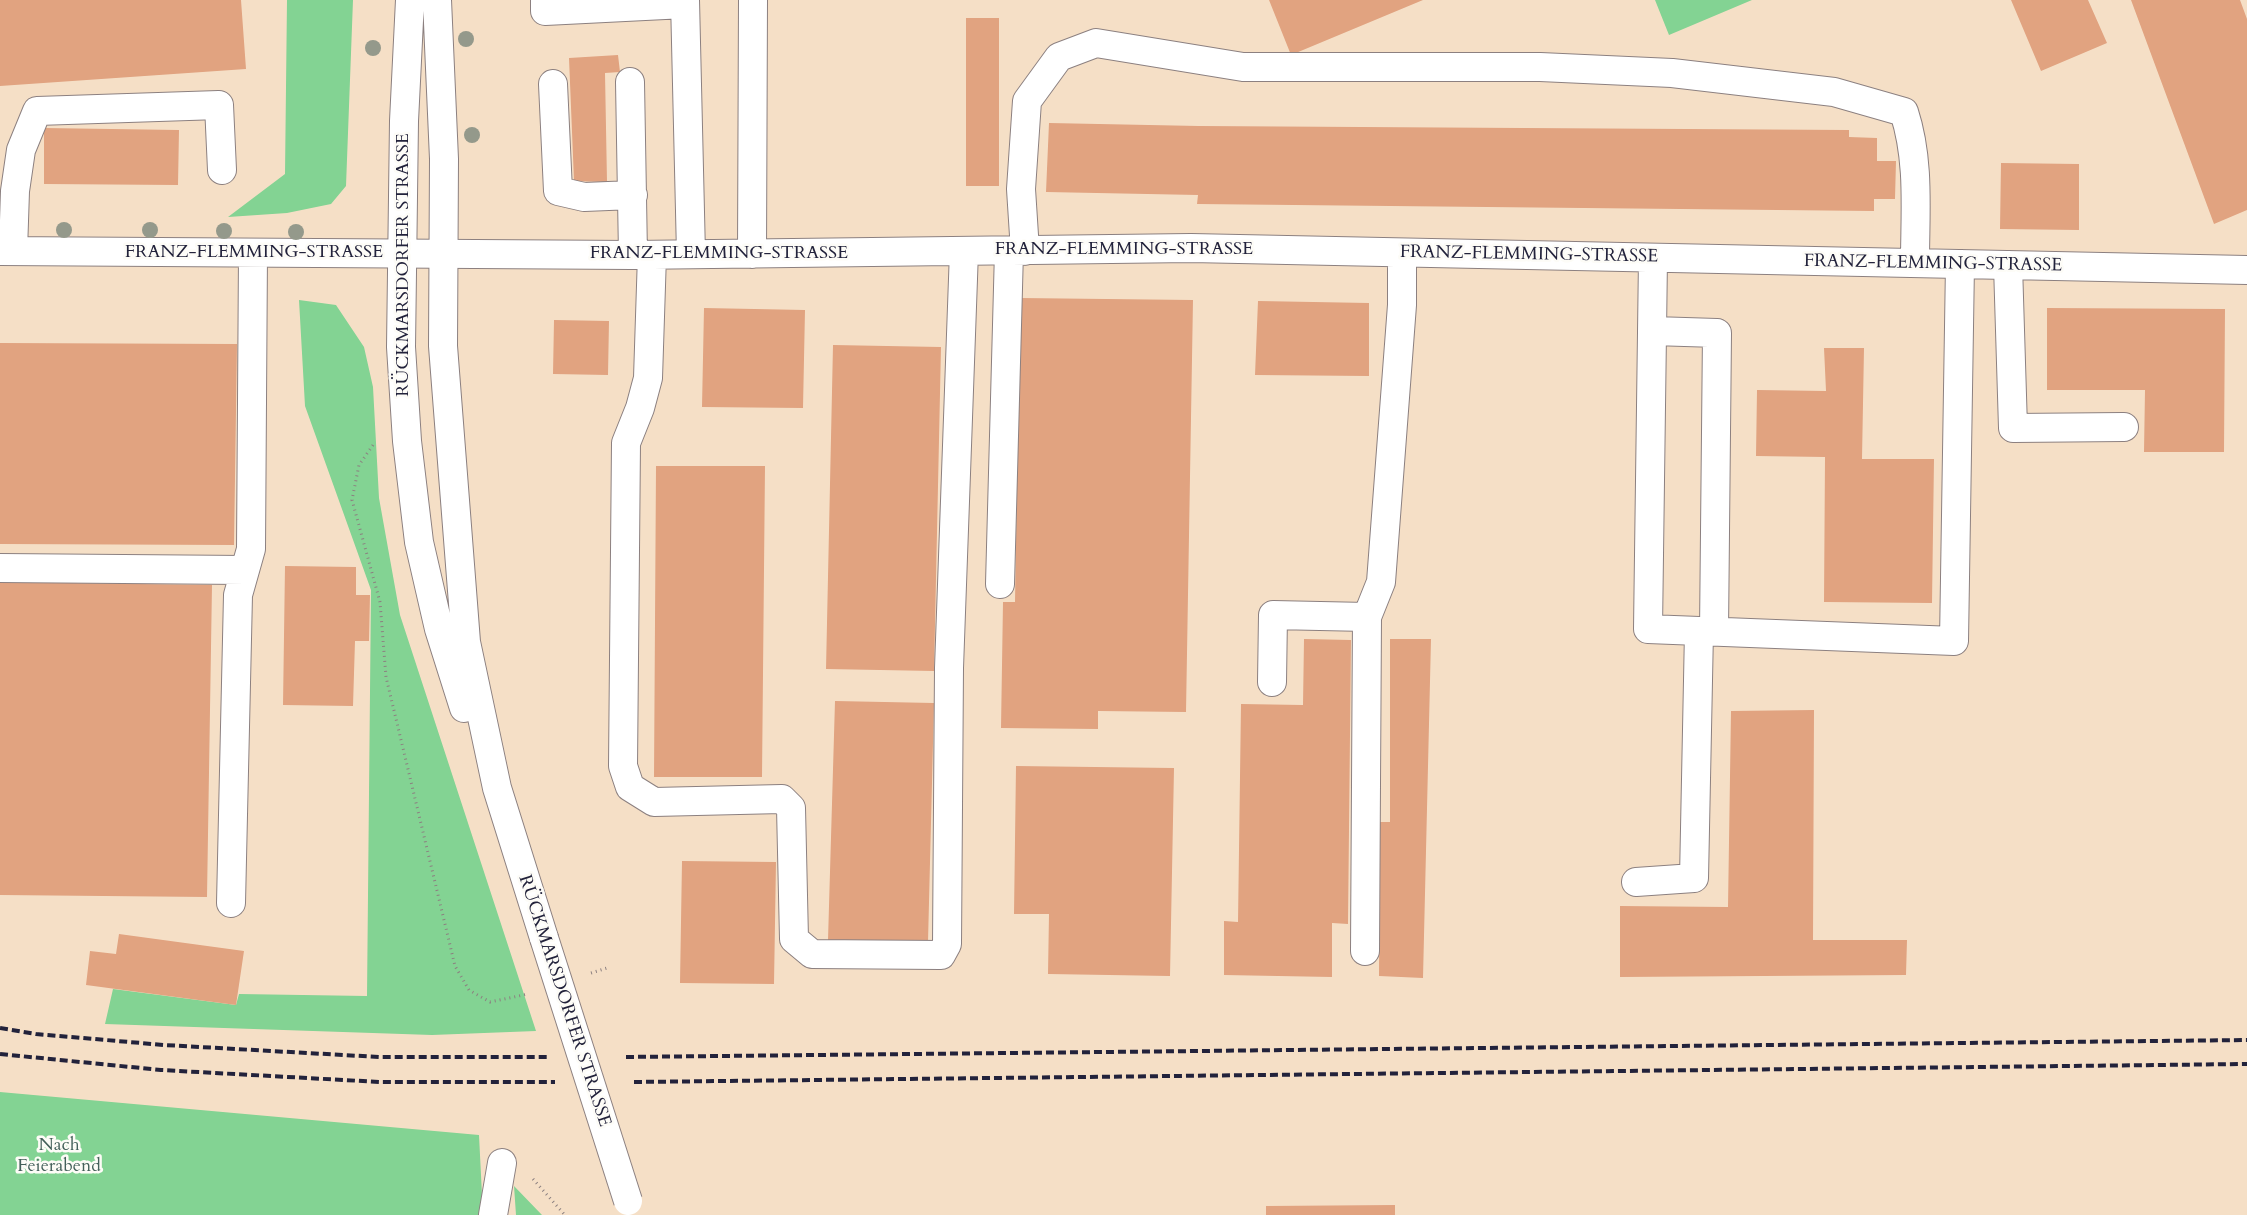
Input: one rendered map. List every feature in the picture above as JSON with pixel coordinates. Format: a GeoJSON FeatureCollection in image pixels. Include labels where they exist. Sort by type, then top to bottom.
{"type":"FeatureCollection","features":[{"type":"Feature","properties":{"kind":"street","name":"RÜCKMARSDORFER STRASSE"},"geometry":{"type":"LineString","coordinates":[[410,0],[404,121],[401,347],[407,441],[420,542],[439,629],[464,707],[497,788],[631,1208]]}},
{"type":"Feature","properties":{"kind":"street","name":"RÜCKMARSDORFER STRASSE"},"geometry":{"type":"LineString","coordinates":[[437,0],[444,159],[443,346],[466,642],[497,788]]}},
{"type":"Feature","properties":{"kind":"street"},"geometry":{"type":"LineString","coordinates":[[545,0],[545,10],[685,2],[691,254]]}},
{"type":"Feature","properties":{"kind":"street"},"geometry":{"type":"LineString","coordinates":[[752,254],[753,0]]}},
{"type":"Feature","properties":{"kind":"street"},"geometry":{"type":"LineString","coordinates":[[1000,584],[1017,251],[1027,101],[1059,56],[1096,43],[1244,67],[1549,67],[1672,73],[1834,92],[1904,112],[1912,137],[1915,168],[1915,264]]}},
{"type":"Feature","properties":{"kind":"street"},"geometry":{"type":"LineString","coordinates":[[630,82],[633,195],[643,255],[648,378],[640,408],[626,443],[623,766],[630,787],[654,802],[782,799],[791,808],[794,939],[812,954],[940,955],[947,944],[949,668],[964,251]]}},
{"type":"Feature","properties":{"kind":"street"},"geometry":{"type":"LineString","coordinates":[[553,84],[558,191],[584,198],[633,195]]}},
{"type":"Feature","properties":{"kind":"street"},"geometry":{"type":"LineString","coordinates":[[6,251],[7,191],[37,112],[219,105],[222,170]]}},
{"type":"Feature","properties":{"kind":"street","name":"FRANZ-FLEMMING-STRASSE"},"geometry":{"type":"LineString","coordinates":[[6,251],[643,255],[1191,248],[2247,270]]}},
{"type":"Feature","properties":{"kind":"street"},"geometry":{"type":"LineString","coordinates":[[231,902],[238,595],[251,549],[253,253]]}},
{"type":"Feature","properties":{"kind":"street"},"geometry":{"type":"LineString","coordinates":[[1365,950],[1367,617],[1381,582],[1402,305],[1402,253]]}},
{"type":"Feature","properties":{"kind":"street"},"geometry":{"type":"LineString","coordinates":[[1653,258],[1648,629],[1954,641],[1960,264]]}},
{"type":"Feature","properties":{"kind":"street"},"geometry":{"type":"LineString","coordinates":[[2008,265],[2013,428],[2124,427]]}},
{"type":"Feature","properties":{"kind":"street"},"geometry":{"type":"LineString","coordinates":[[1636,882],[1694,878],[1707,631],[1717,332],[1653,331]]}},
{"type":"Feature","properties":{"kind":"street"},"geometry":{"type":"LineString","coordinates":[[0,568],[245,570]]}},
{"type":"Feature","properties":{"kind":"street"},"geometry":{"type":"LineString","coordinates":[[1272,682],[1273,615],[1367,617]]}},
{"type":"Feature","properties":{"kind":"street"},"geometry":{"type":"LineString","coordinates":[[493,1215],[502,1163]]}},
{"type":"Feature","properties":{"kind":"path"},"geometry":{"type":"LineString","coordinates":[[407,441],[375,442],[359,465],[352,500],[380,602],[386,677],[455,966],[469,990],[490,1002],[531,993]]}},
{"type":"Feature","properties":{"kind":"path"},"geometry":{"type":"LineString","coordinates":[[588,974],[607,968]]}},
{"type":"Feature","properties":{"kind":"path"},"geometry":{"type":"LineString","coordinates":[[530,1176],[565,1215]]}},
{"type":"Feature","properties":{"kind":"green space"},"geometry":{"type":"Polygon","coordinates":[[[287,0],[353,0],[346,186],[331,204],[287,213],[228,217],[285,174],[287,0]]]}},
{"type":"Feature","properties":{"kind":"green space"},"geometry":{"type":"Polygon","coordinates":[[[1655,0],[1752,0],[1669,35],[1655,0]]]}},
{"type":"Feature","properties":{"kind":"green space"},"geometry":{"type":"Polygon","coordinates":[[[299,300],[336,305],[364,347],[373,387],[379,498],[400,615],[536,1031],[432,1035],[105,1024],[113,989],[236,1005],[239,994],[367,996],[371,590],[305,406],[299,300]]]}},
{"type":"Feature","properties":{"kind":"green space","name":"Nach Feierabend"},"geometry":{"type":"Polygon","coordinates":[[[0,1092],[479,1135],[483,1215],[0,1215],[0,1092]]]}},
{"type":"Feature","properties":{"kind":"green space"},"geometry":{"type":"Polygon","coordinates":[[[514,1186],[542,1215],[516,1215],[514,1186]]]}},
{"type":"Feature","properties":{"kind":"building"},"geometry":{"type":"Polygon","coordinates":[[[0,0],[241,0],[246,69],[0,86],[0,0]]]}},
{"type":"Feature","properties":{"kind":"building"},"geometry":{"type":"Polygon","coordinates":[[[1269,0],[1423,0],[1291,55],[1269,0]]]}},
{"type":"Feature","properties":{"kind":"building"},"geometry":{"type":"Polygon","coordinates":[[[2011,0],[2088,0],[2107,43],[2041,71],[2011,0]]]}},
{"type":"Feature","properties":{"kind":"building"},"geometry":{"type":"Polygon","coordinates":[[[2131,0],[2240,0],[2247,19],[2247,210],[2214,224],[2131,0]]]}},
{"type":"Feature","properties":{"kind":"building"},"geometry":{"type":"Polygon","coordinates":[[[966,18],[999,18],[999,186],[966,186],[966,18]]]}},
{"type":"Feature","properties":{"kind":"building"},"geometry":{"type":"Polygon","coordinates":[[[618,55],[620,72],[605,73],[607,182],[574,181],[569,58],[618,55]]]}},
{"type":"Feature","properties":{"kind":"building"},"geometry":{"type":"Polygon","coordinates":[[[1049,123],[1199,126],[1849,130],[1849,137],[1877,138],[1877,161],[1896,161],[1895,199],[1874,199],[1874,211],[1197,204],[1198,195],[1046,192],[1049,123]]]}},
{"type":"Feature","properties":{"kind":"building"},"geometry":{"type":"Polygon","coordinates":[[[44,128],[179,130],[178,185],[44,184],[44,128]]]}},
{"type":"Feature","properties":{"kind":"building"},"geometry":{"type":"Polygon","coordinates":[[[2001,163],[2079,164],[2079,230],[2000,229],[2001,163]]]}},
{"type":"Feature","properties":{"kind":"building"},"geometry":{"type":"Polygon","coordinates":[[[1020,298],[1193,300],[1186,712],[1098,711],[1098,729],[1001,728],[1003,602],[1015,602],[1020,298]]]}},
{"type":"Feature","properties":{"kind":"building"},"geometry":{"type":"Polygon","coordinates":[[[1258,301],[1369,303],[1369,376],[1255,375],[1258,301]]]}},
{"type":"Feature","properties":{"kind":"building"},"geometry":{"type":"Polygon","coordinates":[[[704,308],[805,310],[803,408],[702,407],[704,308]]]}},
{"type":"Feature","properties":{"kind":"building"},"geometry":{"type":"Polygon","coordinates":[[[2047,308],[2225,309],[2224,452],[2144,452],[2145,390],[2047,390],[2047,308]]]}},
{"type":"Feature","properties":{"kind":"building"},"geometry":{"type":"Polygon","coordinates":[[[554,320],[609,321],[608,375],[553,374],[554,320]]]}},
{"type":"Feature","properties":{"kind":"building"},"geometry":{"type":"Polygon","coordinates":[[[0,343],[237,344],[234,545],[0,544],[0,343]]]}},
{"type":"Feature","properties":{"kind":"building"},"geometry":{"type":"Polygon","coordinates":[[[833,345],[941,347],[934,671],[826,669],[833,345]]]}},
{"type":"Feature","properties":{"kind":"building"},"geometry":{"type":"Polygon","coordinates":[[[1824,348],[1864,348],[1862,459],[1934,459],[1932,603],[1824,602],[1825,457],[1756,456],[1757,390],[1826,391],[1824,348]]]}},
{"type":"Feature","properties":{"kind":"building"},"geometry":{"type":"Polygon","coordinates":[[[656,466],[765,466],[762,777],[654,777],[656,466]]]}},
{"type":"Feature","properties":{"kind":"building"},"geometry":{"type":"Polygon","coordinates":[[[285,566],[356,567],[356,595],[370,595],[369,641],[355,641],[353,706],[283,705],[285,566]]]}},
{"type":"Feature","properties":{"kind":"building"},"geometry":{"type":"Polygon","coordinates":[[[0,582],[212,585],[207,897],[0,895],[0,582]]]}},
{"type":"Feature","properties":{"kind":"building"},"geometry":{"type":"Polygon","coordinates":[[[1304,639],[1351,640],[1348,924],[1332,923],[1332,977],[1224,975],[1224,921],[1238,922],[1241,704],[1303,705],[1304,639]]]}},
{"type":"Feature","properties":{"kind":"building"},"geometry":{"type":"Polygon","coordinates":[[[1390,639],[1431,639],[1423,978],[1379,976],[1380,822],[1390,822],[1390,639]]]}},
{"type":"Feature","properties":{"kind":"building"},"geometry":{"type":"Polygon","coordinates":[[[835,701],[934,703],[928,942],[828,940],[835,701]]]}},
{"type":"Feature","properties":{"kind":"building"},"geometry":{"type":"Polygon","coordinates":[[[1814,710],[1813,940],[1907,940],[1906,975],[1620,977],[1620,906],[1728,907],[1731,711],[1814,710]]]}},
{"type":"Feature","properties":{"kind":"building"},"geometry":{"type":"Polygon","coordinates":[[[1016,766],[1174,768],[1170,976],[1048,974],[1049,914],[1014,914],[1016,766]]]}},
{"type":"Feature","properties":{"kind":"building"},"geometry":{"type":"Polygon","coordinates":[[[682,861],[776,862],[774,984],[680,983],[682,861]]]}},
{"type":"Feature","properties":{"kind":"building"},"geometry":{"type":"Polygon","coordinates":[[[119,934],[244,951],[236,1005],[86,985],[90,951],[116,954],[119,934]]]}},
{"type":"Feature","properties":{"kind":"building"},"geometry":{"type":"Polygon","coordinates":[[[1395,1205],[1395,1215],[1266,1215],[1266,1206],[1395,1205]]]}},
{"type":"Feature","properties":{"kind":"railway"},"geometry":{"type":"LineString","coordinates":[[0,1028],[36,1034],[164,1045],[379,1057],[547,1057]]}},
{"type":"Feature","properties":{"kind":"railway"},"geometry":{"type":"LineString","coordinates":[[626,1057],[2247,1040]]}},
{"type":"Feature","properties":{"kind":"railway"},"geometry":{"type":"LineString","coordinates":[[0,1054],[161,1070],[380,1082],[555,1082]]}},
{"type":"Feature","properties":{"kind":"railway"},"geometry":{"type":"LineString","coordinates":[[634,1082],[2247,1064]]}}]}
